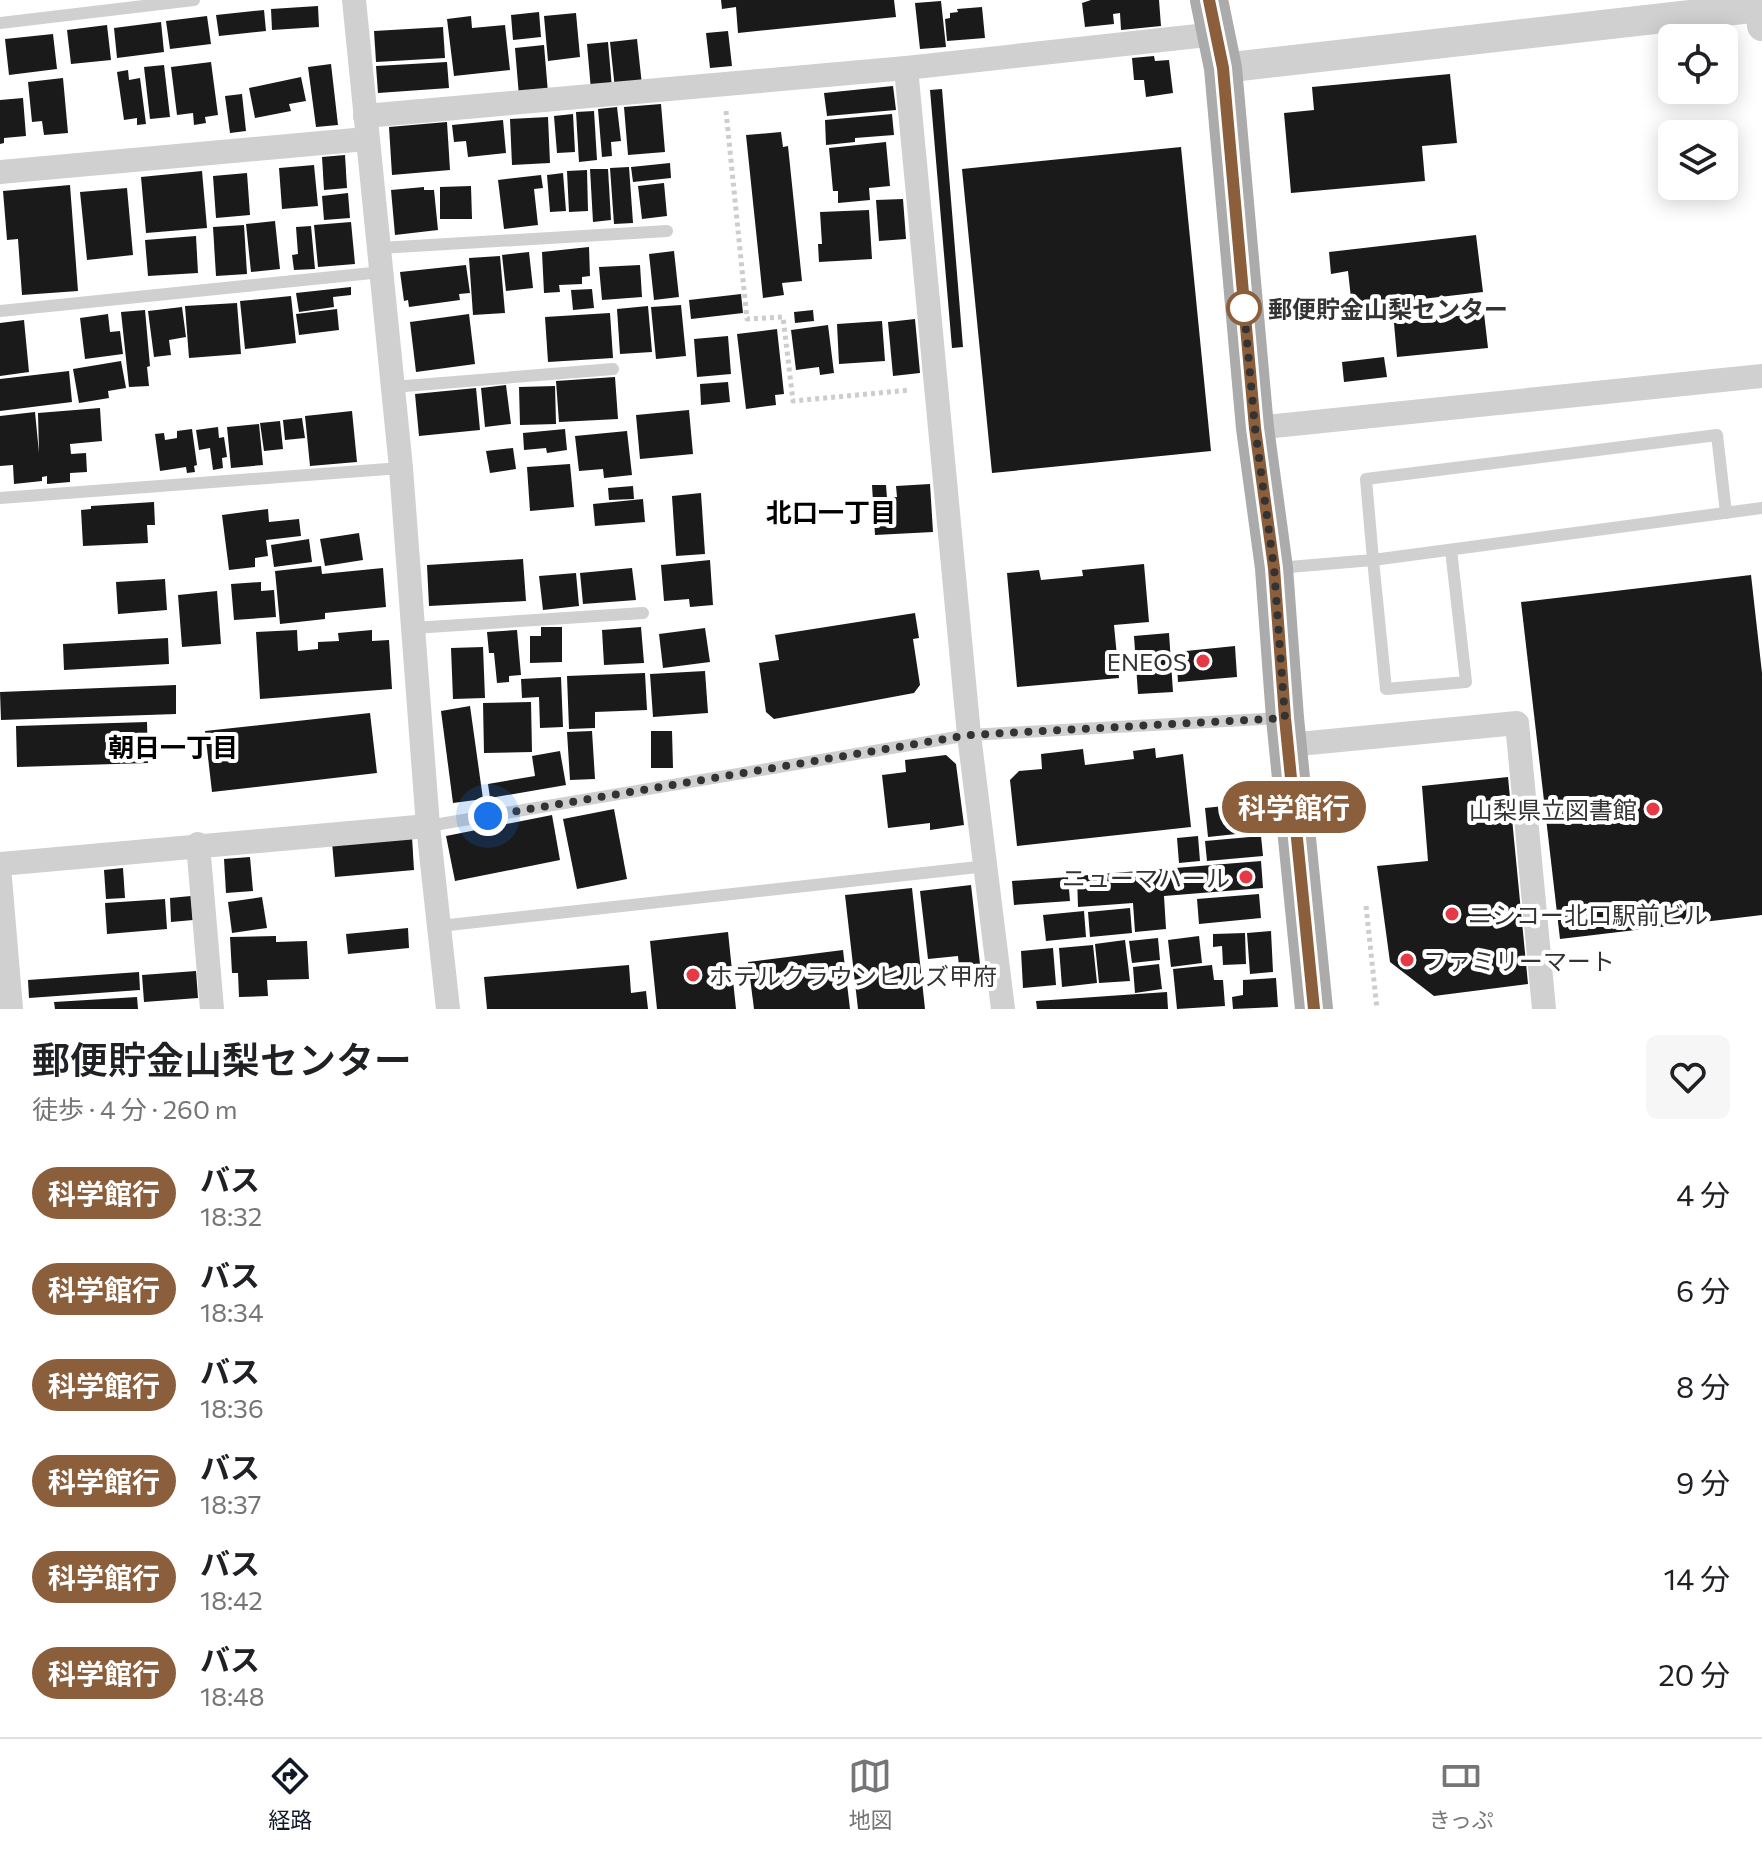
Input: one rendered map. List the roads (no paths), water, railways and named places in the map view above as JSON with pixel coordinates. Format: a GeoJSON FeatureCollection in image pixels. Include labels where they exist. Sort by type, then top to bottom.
{"type":"FeatureCollection","features":[{"type":"Feature","properties":{"kind":"main road"},"geometry":{"type":"LineString","coordinates":[[1216,34],[1255,428],[1274,568],[1286,732],[1314,1009]]}},
{"type":"Feature","properties":{"kind":"street"},"geometry":{"type":"LineString","coordinates":[[354,0],[401,468],[428,826],[448,1009]]}},
{"type":"Feature","properties":{"kind":"street"},"geometry":{"type":"LineString","coordinates":[[0,172],[723,83],[906,68],[1216,34],[1761,13]]}},
{"type":"Feature","properties":{"kind":"street"},"geometry":{"type":"LineString","coordinates":[[906,68],[969,735],[1003,1009]]}},
{"type":"Feature","properties":{"kind":"street"},"geometry":{"type":"LineString","coordinates":[[1255,428],[1762,376]]}},
{"type":"Feature","properties":{"kind":"street"},"geometry":{"type":"LineString","coordinates":[[1286,732],[1517,723],[1544,1009]]}},
{"type":"Feature","properties":{"kind":"street"},"geometry":{"type":"LineString","coordinates":[[0,864],[198,844],[428,826]]}},
{"type":"Feature","properties":{"kind":"street"},"geometry":{"type":"LineString","coordinates":[[198,844],[212,1009]]}},
{"type":"Feature","properties":{"kind":"street"},"geometry":{"type":"LineString","coordinates":[[0,878],[11,1009]]}},
{"type":"Feature","properties":{"kind":"lane"},"geometry":{"type":"LineString","coordinates":[[0,23],[135,4],[194,0]]}},
{"type":"Feature","properties":{"kind":"lane"},"geometry":{"type":"LineString","coordinates":[[0,311],[381,260],[667,231]]}},
{"type":"Feature","properties":{"kind":"lane"},"geometry":{"type":"LineString","coordinates":[[393,387],[613,369]]}},
{"type":"Feature","properties":{"kind":"lane"},"geometry":{"type":"LineString","coordinates":[[1451,550],[1466,682],[1386,689],[1366,479],[1717,435],[1726,513]]}},
{"type":"Feature","properties":{"kind":"lane"},"geometry":{"type":"LineString","coordinates":[[0,498],[401,468]]}},
{"type":"Feature","properties":{"kind":"lane"},"geometry":{"type":"LineString","coordinates":[[1274,568],[1373,560],[1762,508]]}},
{"type":"Feature","properties":{"kind":"lane"},"geometry":{"type":"LineString","coordinates":[[413,628],[643,613]]}},
{"type":"Feature","properties":{"kind":"lane"},"geometry":{"type":"LineString","coordinates":[[428,826],[969,735],[1286,732]]}},
{"type":"Feature","properties":{"kind":"lane"},"geometry":{"type":"LineString","coordinates":[[440,926],[987,866]]}},
{"type":"Feature","properties":{"kind":"place","name":"郵便貯金山梨センター"},"geometry":{"type":"Point","coordinates":[1244,308]}},
{"type":"Feature","properties":{"kind":"place","name":"ENEOS"},"geometry":{"type":"Point","coordinates":[1203,661]}},
{"type":"Feature","properties":{"kind":"place","name":"山梨県立図書館"},"geometry":{"type":"Point","coordinates":[1653,809]}},
{"type":"Feature","properties":{"kind":"place","name":"ニューマハール"},"geometry":{"type":"Point","coordinates":[1246,877]}},
{"type":"Feature","properties":{"kind":"place","name":"ニシコー北口駅前ビル"},"geometry":{"type":"Point","coordinates":[1452,914]}},
{"type":"Feature","properties":{"kind":"place","name":"ファミリーマート"},"geometry":{"type":"Point","coordinates":[1407,960]}},
{"type":"Feature","properties":{"kind":"place","name":"ホテルクラウンヒルズ甲府"},"geometry":{"type":"Point","coordinates":[693,975]}},
{"type":"Feature","properties":{"kind":"district","name":"北口一丁目"},"geometry":{"type":"Point","coordinates":[831,511]}},
{"type":"Feature","properties":{"kind":"district","name":"朝日一丁目"},"geometry":{"type":"Point","coordinates":[173,746]}}]}
